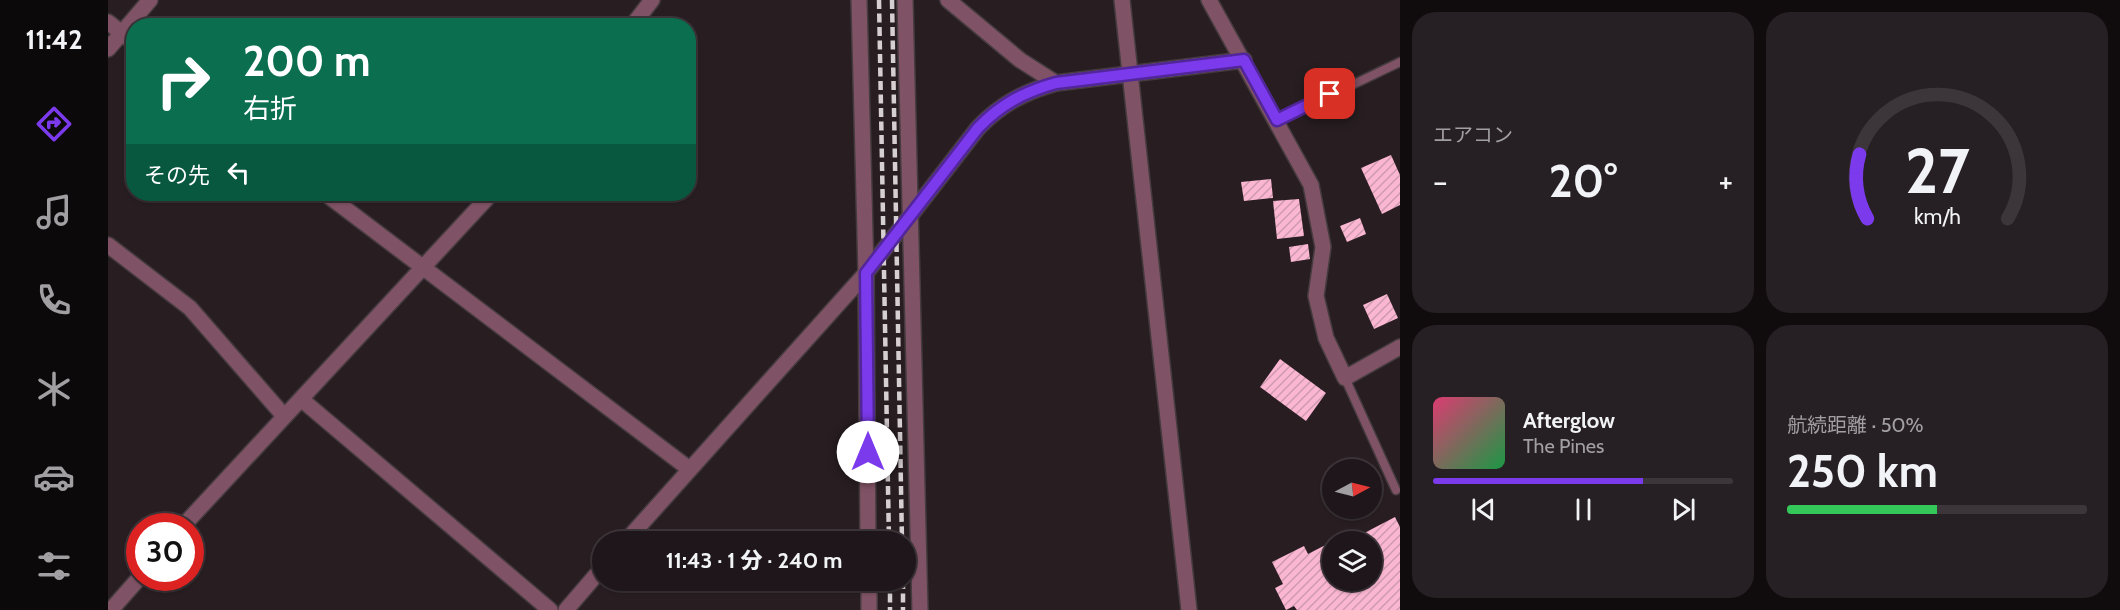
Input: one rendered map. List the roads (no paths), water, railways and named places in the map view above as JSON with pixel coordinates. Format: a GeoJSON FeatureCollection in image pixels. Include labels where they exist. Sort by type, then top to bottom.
{"type":"FeatureCollection","features":[{"type":"Feature","properties":{"kind":"street"},"geometry":{"type":"LineString","coordinates":[[140,18],[150,0]]}},
{"type":"Feature","properties":{"kind":"street"},"geometry":{"type":"LineString","coordinates":[[638,18],[652,0]]}},
{"type":"Feature","properties":{"kind":"street"},"geometry":{"type":"LineString","coordinates":[[859,0],[866,273],[868,531]]}},
{"type":"Feature","properties":{"kind":"street"},"geometry":{"type":"LineString","coordinates":[[905,0],[920,610]]}},
{"type":"Feature","properties":{"kind":"street"},"geometry":{"type":"LineString","coordinates":[[948,0],[1020,60],[1056,83]]}},
{"type":"Feature","properties":{"kind":"street"},"geometry":{"type":"LineString","coordinates":[[1122,0],[1189,610]]}},
{"type":"Feature","properties":{"kind":"street"},"geometry":{"type":"LineString","coordinates":[[1209,0],[1311,185],[1323,247],[1316,296],[1326,338],[1345,378],[1400,347]]}},
{"type":"Feature","properties":{"kind":"street"},"geometry":{"type":"LineString","coordinates":[[108,22],[126,36]]}},
{"type":"Feature","properties":{"kind":"street"},"geometry":{"type":"LineString","coordinates":[[108,49],[126,39]]}},
{"type":"Feature","properties":{"kind":"street"},"geometry":{"type":"LineString","coordinates":[[634,531],[688,468],[866,273],[978,128],[997,108],[1029,91],[1056,83],[1244,60]]}},
{"type":"Feature","properties":{"kind":"street"},"geometry":{"type":"LineString","coordinates":[[335,201],[688,468]]}},
{"type":"Feature","properties":{"kind":"street"},"geometry":{"type":"LineString","coordinates":[[195,513],[485,201]]}},
{"type":"Feature","properties":{"kind":"street"},"geometry":{"type":"LineString","coordinates":[[108,245],[190,308],[284,416]]}},
{"type":"Feature","properties":{"kind":"street"},"geometry":{"type":"LineString","coordinates":[[301,399],[550,610]]}},
{"type":"Feature","properties":{"kind":"street"},"geometry":{"type":"LineString","coordinates":[[566,610],[592,580]]}},
{"type":"Feature","properties":{"kind":"street"},"geometry":{"type":"LineString","coordinates":[[111,610],[128,591]]}},
{"type":"Feature","properties":{"kind":"street"},"geometry":{"type":"LineString","coordinates":[[868,591],[869,610]]}},
{"type":"Feature","properties":{"kind":"lane"},"geometry":{"type":"LineString","coordinates":[[1277,120],[1400,62]]}},
{"type":"Feature","properties":{"kind":"lane"},"geometry":{"type":"LineString","coordinates":[[1345,378],[1396,490]]}},
{"type":"Feature","properties":{"kind":"railway"},"geometry":{"type":"LineString","coordinates":[[879,0],[889,531]]}},
{"type":"Feature","properties":{"kind":"railway"},"geometry":{"type":"LineString","coordinates":[[892,0],[902,531]]}},
{"type":"Feature","properties":{"kind":"railway"},"geometry":{"type":"LineString","coordinates":[[890,591],[890,610]]}},
{"type":"Feature","properties":{"kind":"railway"},"geometry":{"type":"LineString","coordinates":[[903,591],[903,610]]}}]}
